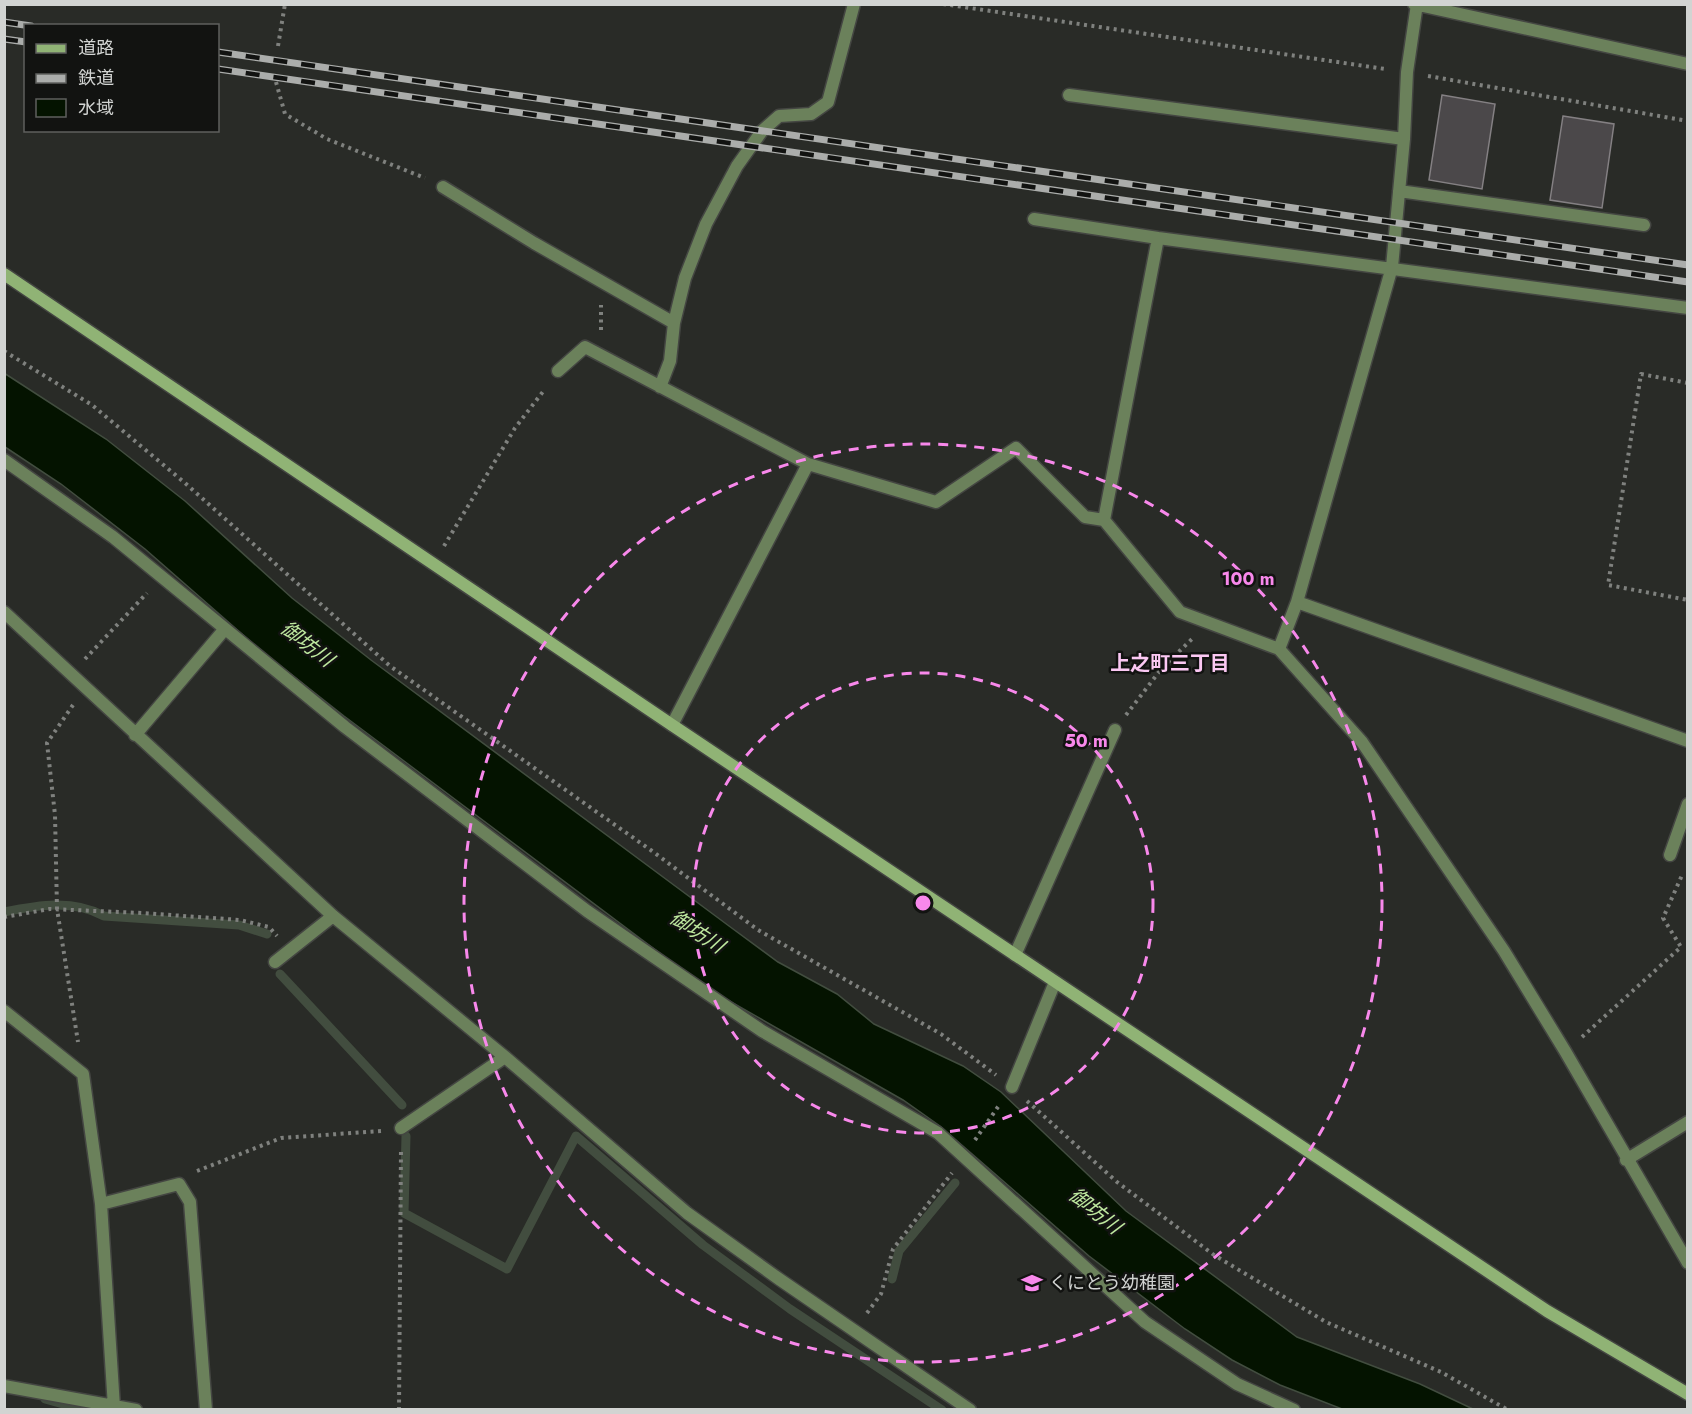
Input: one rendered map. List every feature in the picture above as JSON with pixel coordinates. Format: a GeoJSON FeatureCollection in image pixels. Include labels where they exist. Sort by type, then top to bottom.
{"type":"FeatureCollection","features":[{"type":"Feature","properties":{"kind":"street"},"geometry":{"type":"LineString","coordinates":[[660,387],[670,361],[674,323],[685,278],[706,224],[737,166],[762,131],[779,116],[811,114],[828,102],[854,4]]}},
{"type":"Feature","properties":{"kind":"street"},"geometry":{"type":"LineString","coordinates":[[1279,649],[1297,602],[1392,267],[1404,139],[1407,72],[1416,5],[1688,64]]}},
{"type":"Feature","properties":{"kind":"street"},"geometry":{"type":"LineString","coordinates":[[1070,95],[1404,139]]}},
{"type":"Feature","properties":{"kind":"street"},"geometry":{"type":"LineString","coordinates":[[443,187],[674,323]]}},
{"type":"Feature","properties":{"kind":"street"},"geometry":{"type":"LineString","coordinates":[[1399,191],[1644,225]]}},
{"type":"Feature","properties":{"kind":"street"},"geometry":{"type":"LineString","coordinates":[[1034,219],[1688,308]]}},
{"type":"Feature","properties":{"kind":"street"},"geometry":{"type":"LineString","coordinates":[[1104,520],[1158,237]]}},
{"type":"Feature","properties":{"kind":"street"},"geometry":{"type":"LineString","coordinates":[[4,274],[1547,1311],[1688,1394]]}},
{"type":"Feature","properties":{"kind":"street"},"geometry":{"type":"LineString","coordinates":[[558,371],[585,347],[808,464],[936,502],[1017,448],[1085,517],[1104,520],[1180,612],[1279,649],[1362,742],[1504,951],[1688,1263]]}},
{"type":"Feature","properties":{"kind":"street"},"geometry":{"type":"LineString","coordinates":[[4,460],[86,517],[345,727],[587,911],[762,1032],[938,1132],[1145,1322],[1237,1384],[1294,1410]]}},
{"type":"Feature","properties":{"kind":"street"},"geometry":{"type":"LineString","coordinates":[[672,725],[808,464]]}},
{"type":"Feature","properties":{"kind":"street"},"geometry":{"type":"LineString","coordinates":[[1297,602],[1688,741]]}},
{"type":"Feature","properties":{"kind":"street"},"geometry":{"type":"LineString","coordinates":[[4,612],[333,916],[505,1057],[687,1213],[970,1410]]}},
{"type":"Feature","properties":{"kind":"street"},"geometry":{"type":"LineString","coordinates":[[135,735],[224,630]]}},
{"type":"Feature","properties":{"kind":"street"},"geometry":{"type":"LineString","coordinates":[[1015,955],[1115,730]]}},
{"type":"Feature","properties":{"kind":"street"},"geometry":{"type":"LineString","coordinates":[[1670,855],[1688,804]]}},
{"type":"Feature","properties":{"kind":"street"},"geometry":{"type":"LineString","coordinates":[[275,962],[333,916]]}},
{"type":"Feature","properties":{"kind":"street"},"geometry":{"type":"LineString","coordinates":[[1008,1092],[1055,982]]}},
{"type":"Feature","properties":{"kind":"street"},"geometry":{"type":"LineString","coordinates":[[4,1011],[83,1074],[101,1204],[114,1407]]}},
{"type":"Feature","properties":{"kind":"street"},"geometry":{"type":"LineString","coordinates":[[401,1128],[505,1057]]}},
{"type":"Feature","properties":{"kind":"street"},"geometry":{"type":"LineString","coordinates":[[1626,1160],[1688,1122]]}},
{"type":"Feature","properties":{"kind":"street"},"geometry":{"type":"LineString","coordinates":[[101,1204],[179,1184],[190,1202],[206,1410]]}},
{"type":"Feature","properties":{"kind":"street"},"geometry":{"type":"LineString","coordinates":[[4,1386],[136,1410]]}},
{"type":"Feature","properties":{"kind":"path"},"geometry":{"type":"LineString","coordinates":[[278,46],[285,4]]}},
{"type":"Feature","properties":{"kind":"path"},"geometry":{"type":"LineString","coordinates":[[943,4],[1407,72],[1688,121]]}},
{"type":"Feature","properties":{"kind":"path"},"geometry":{"type":"LineString","coordinates":[[276,82],[285,114],[327,139],[395,164],[443,187]]}},
{"type":"Feature","properties":{"kind":"path"},"geometry":{"type":"LineString","coordinates":[[605,284],[600,312],[601,340],[607,359]]}},
{"type":"Feature","properties":{"kind":"path"},"geometry":{"type":"LineString","coordinates":[[4,351],[92,405],[185,483],[390,666],[652,851],[758,930],[941,1034],[1117,1182],[1214,1255],[1326,1322],[1441,1372],[1508,1410]]}},
{"type":"Feature","properties":{"kind":"path"},"geometry":{"type":"LineString","coordinates":[[434,562],[514,428],[558,371]]}},
{"type":"Feature","properties":{"kind":"path"},"geometry":{"type":"LineString","coordinates":[[1688,383],[1641,375],[1608,585],[1688,600]]}},
{"type":"Feature","properties":{"kind":"path"},"geometry":{"type":"LineString","coordinates":[[72,673],[162,577]]}},
{"type":"Feature","properties":{"kind":"path"},"geometry":{"type":"LineString","coordinates":[[1115,730],[1162,668],[1207,624]]}},
{"type":"Feature","properties":{"kind":"path"},"geometry":{"type":"LineString","coordinates":[[83,1074],[57,909],[55,815],[47,743],[85,687]]}},
{"type":"Feature","properties":{"kind":"path"},"geometry":{"type":"LineString","coordinates":[[1565,1051],[1681,946],[1663,918],[1684,870],[1670,855]]}},
{"type":"Feature","properties":{"kind":"path"},"geometry":{"type":"LineString","coordinates":[[4,917],[57,909],[240,920],[269,927],[290,950]]}},
{"type":"Feature","properties":{"kind":"path"},"geometry":{"type":"LineString","coordinates":[[973,1143],[1008,1092]]}},
{"type":"Feature","properties":{"kind":"path"},"geometry":{"type":"LineString","coordinates":[[179,1184],[195,1172],[281,1138],[401,1128],[399,1410]]}},
{"type":"Feature","properties":{"kind":"path"},"geometry":{"type":"LineString","coordinates":[[854,1330],[881,1294],[893,1249],[965,1157]]}},
{"type":"Feature","properties":{"kind":"water","name":"御坊川"},"geometry":{"type":"Polygon","coordinates":[[[4,373],[106,439],[185,501],[292,598],[371,660],[778,962],[837,994],[874,1024],[963,1066],[1001,1092],[1126,1211],[1297,1337],[1420,1384],[1473,1409],[1342,1409],[1280,1385],[1232,1360],[1185,1329],[1089,1256],[940,1126],[903,1100],[705,987],[344,716],[258,648],[145,549],[61,484],[5,447],[4,373]]]}},
{"type":"Feature","properties":{"kind":"building"},"geometry":{"type":"Polygon","coordinates":[[[1442,95],[1495,104],[1482,189],[1429,180],[1442,95]]]}},
{"type":"Feature","properties":{"kind":"building"},"geometry":{"type":"Polygon","coordinates":[[[1563,116],[1614,124],[1602,208],[1550,200],[1563,116]]]}},
{"type":"Feature","properties":{"kind":"waterway"},"geometry":{"type":"LineString","coordinates":[[4,912],[30,907],[68,905],[104,916],[239,925],[267,934]]}},
{"type":"Feature","properties":{"kind":"waterway"},"geometry":{"type":"LineString","coordinates":[[280,974],[402,1105]]}},
{"type":"Feature","properties":{"kind":"waterway"},"geometry":{"type":"LineString","coordinates":[[406,1136],[404,1213],[507,1269],[576,1136],[703,1245],[790,1309],[942,1410]]}},
{"type":"Feature","properties":{"kind":"waterway"},"geometry":{"type":"LineString","coordinates":[[892,1279],[899,1251],[955,1183]]}},
{"type":"Feature","properties":{"kind":"waterway"},"geometry":{"type":"LineString","coordinates":[[45,1399],[85,1410]]}},
{"type":"Feature","properties":{"kind":"railway"},"geometry":{"type":"LineString","coordinates":[[4,22],[24,25]]}},
{"type":"Feature","properties":{"kind":"railway"},"geometry":{"type":"LineString","coordinates":[[4,39],[24,42]]}},
{"type":"Feature","properties":{"kind":"railway"},"geometry":{"type":"LineString","coordinates":[[219,52],[1688,265]]}},
{"type":"Feature","properties":{"kind":"railway"},"geometry":{"type":"LineString","coordinates":[[219,69],[1688,282]]}},
{"type":"Feature","properties":{"kind":"place","name":"くにとう幼稚園"},"geometry":{"type":"Point","coordinates":[1032,1283]}},
{"type":"Feature","properties":{"kind":"district","name":"上之町三丁目"},"geometry":{"type":"Point","coordinates":[1170,663]}}]}
